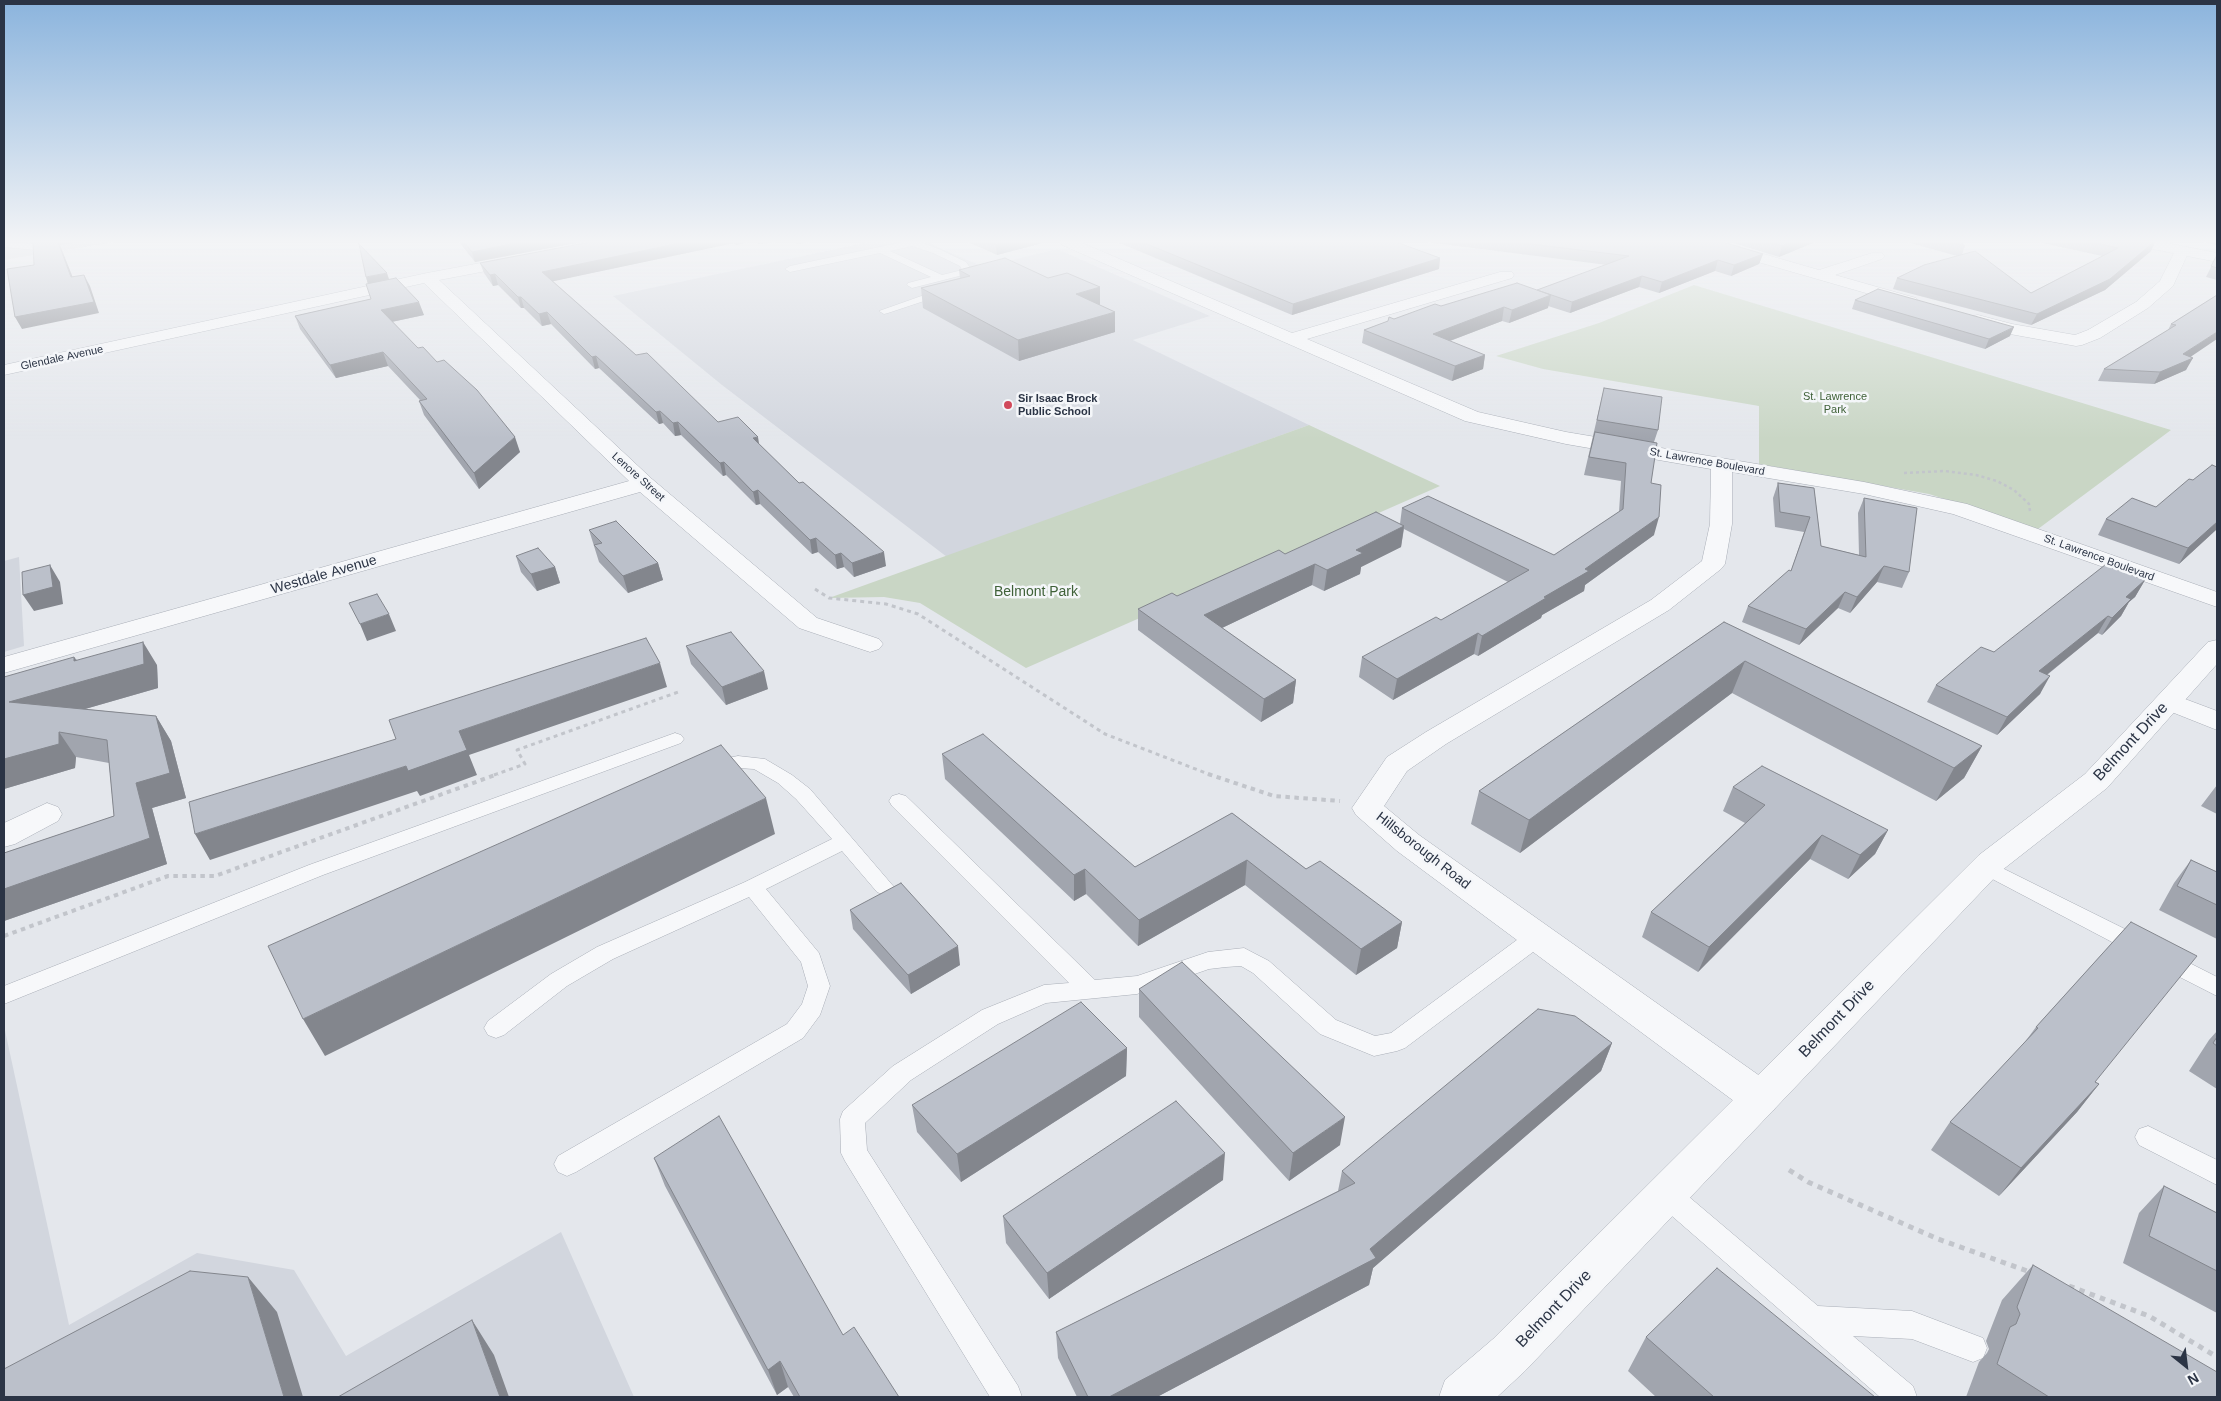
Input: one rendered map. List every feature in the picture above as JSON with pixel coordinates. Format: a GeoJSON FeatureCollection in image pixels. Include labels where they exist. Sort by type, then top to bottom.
{"type":"FeatureCollection","features":[{"type":"Feature","properties":{"kind":"street","name":"Glendale Avenue"},"geometry":{"type":"LineString","coordinates":[[4,370],[292,307]]}},
{"type":"Feature","properties":{"kind":"street","name":"Lenore Street"},"geometry":{"type":"LineString","coordinates":[[458,307],[644,484],[808,624],[870,644]]}},
{"type":"Feature","properties":{"kind":"street","name":"St. Lawrence Boulevard"},"geometry":{"type":"LineString","coordinates":[[1217,307],[1472,417],[1566,438],[1864,488],[1959,509],[2217,600]]}},
{"type":"Feature","properties":{"kind":"street"},"geometry":{"type":"LineString","coordinates":[[1290,339],[1397,307]]}},
{"type":"Feature","properties":{"kind":"street"},"geometry":{"type":"LineString","coordinates":[[1962,316],[2010,329],[2076,341],[2094,334],[2138,307]]}},
{"type":"Feature","properties":{"kind":"street","name":"Hillsborough Road"},"geometry":{"type":"LineString","coordinates":[[1722,465],[1721,524],[1713,564],[1660,605],[1436,738],[1397,764],[1368,808],[1408,843],[1760,1098]]}},
{"type":"Feature","properties":{"kind":"street","name":"Westdale Avenue"},"geometry":{"type":"LineString","coordinates":[[4,665],[644,484]]}},
{"type":"Feature","properties":{"kind":"street","name":"Belmont Drive"},"geometry":{"type":"LineString","coordinates":[[1462,1397],[1509,1355],[1986,867],[2096,781],[2217,648]]}},
{"type":"Feature","properties":{"kind":"street"},"geometry":{"type":"LineString","coordinates":[[2170,701],[2217,721]]}},
{"type":"Feature","properties":{"kind":"street"},"geometry":{"type":"LineString","coordinates":[[4,836],[47,814]]}},
{"type":"Feature","properties":{"kind":"lane"},"geometry":{"type":"LineString","coordinates":[[884,311],[895,307]]}},
{"type":"Feature","properties":{"kind":"lane"},"geometry":{"type":"LineString","coordinates":[[4,995],[316,870],[675,739]]}},
{"type":"Feature","properties":{"kind":"lane"},"geometry":{"type":"LineString","coordinates":[[696,773],[711,767],[729,764],[758,763],[785,779],[803,794],[884,887]]}},
{"type":"Feature","properties":{"kind":"lane"},"geometry":{"type":"LineString","coordinates":[[899,801],[1091,990]]}},
{"type":"Feature","properties":{"kind":"lane"},"geometry":{"type":"LineString","coordinates":[[496,1028],[559,980],[605,953],[752,887],[845,841]]}},
{"type":"Feature","properties":{"kind":"lane"},"geometry":{"type":"LineString","coordinates":[[1986,867],[2217,987]]}},
{"type":"Feature","properties":{"kind":"lane"},"geometry":{"type":"LineString","coordinates":[[567,1164],[795,1031],[812,1008],[819,986],[811,959],[752,887]]}},
{"type":"Feature","properties":{"kind":"lane"},"geometry":{"type":"LineString","coordinates":[[1007,1397],[854,1153],[852,1119],[902,1073],[990,1017],[1044,994],[1138,985],[1208,961],[1244,958],[1261,967],[1328,1027],[1374,1046],[1397,1042],[1537,937]]}},
{"type":"Feature","properties":{"kind":"lane"},"geometry":{"type":"LineString","coordinates":[[2148,1137],[2217,1173]]}},
{"type":"Feature","properties":{"kind":"lane"},"geometry":{"type":"LineString","coordinates":[[1666,1194],[1902,1397]]}},
{"type":"Feature","properties":{"kind":"lane"},"geometry":{"type":"LineString","coordinates":[[1812,1320],[1912,1325],[1973,1348]]}},
{"type":"Feature","properties":{"kind":"path"},"geometry":{"type":"LineString","coordinates":[[1899,474],[1945,471],[1976,475],[1997,481],[2014,490],[2029,504],[2031,516]]}},
{"type":"Feature","properties":{"kind":"path"},"geometry":{"type":"LineString","coordinates":[[815,589],[829,598],[886,604],[918,614],[1105,734],[1226,781],[1274,796],[1340,801]]}},
{"type":"Feature","properties":{"kind":"path"},"geometry":{"type":"LineString","coordinates":[[4,936],[168,876],[215,876],[262,859],[524,764],[517,750],[681,691]]}},
{"type":"Feature","properties":{"kind":"path"},"geometry":{"type":"LineString","coordinates":[[1789,1170],[1808,1182],[1938,1239],[2039,1276]]}},
{"type":"Feature","properties":{"kind":"path"},"geometry":{"type":"LineString","coordinates":[[2066,1286],[2149,1316],[2217,1357]]}},
{"type":"Feature","properties":{"kind":"shaded area","name":"Sir Isaac Brock Public School"},"geometry":{"type":"Polygon","coordinates":[[[627,307],[1190,307],[1210,316],[1133,340],[1309,425],[947,557],[722,385],[627,307]]]}},
{"type":"Feature","properties":{"kind":"shaded area"},"geometry":{"type":"Polygon","coordinates":[[[19,557],[24,646],[4,652],[4,561],[19,557]]]}},
{"type":"Feature","properties":{"kind":"shaded area"},"geometry":{"type":"Polygon","coordinates":[[[4,1026],[69,1325],[197,1253],[294,1270],[346,1356],[561,1232],[634,1397],[4,1397],[4,1026]]]}},
{"type":"Feature","properties":{"kind":"green space","name":"St. Lawrence Park"},"geometry":{"type":"Polygon","coordinates":[[[1638,307],[1768,307],[2171,430],[2038,529],[1929,494],[1759,464],[1759,406],[1543,369],[1496,356],[1599,323],[1638,307]]]}},
{"type":"Feature","properties":{"kind":"green space","name":"Belmont Park"},"geometry":{"type":"Polygon","coordinates":[[[1309,425],[1440,486],[1026,668],[920,603],[884,597],[829,598],[1309,425]]]}},
{"type":"Feature","properties":{"kind":"building"},"geometry":{"type":"Polygon","coordinates":[[[13,307],[66,307],[15,317],[13,307]]]}},
{"type":"Feature","properties":{"kind":"building"},"geometry":{"type":"Polygon","coordinates":[[[334,307],[393,307],[381,310],[418,348],[423,347],[437,362],[444,360],[477,390],[515,437],[474,473],[419,401],[427,399],[383,352],[330,365],[295,316],[334,307]]]}},
{"type":"Feature","properties":{"kind":"building"},"geometry":{"type":"Polygon","coordinates":[[[532,307],[582,307],[636,355],[647,353],[718,422],[738,417],[758,437],[753,438],[799,483],[803,482],[884,552],[852,563],[841,553],[835,555],[816,538],[810,540],[758,490],[753,492],[724,462],[720,463],[678,422],[673,423],[660,411],[656,412],[596,356],[592,357],[547,312],[539,314],[532,307]]]}},
{"type":"Feature","properties":{"kind":"building"},"geometry":{"type":"Polygon","coordinates":[[[957,307],[1105,307],[1115,312],[1018,340],[957,307]]]}},
{"type":"Feature","properties":{"kind":"building"},"geometry":{"type":"Polygon","coordinates":[[[1426,307],[1503,307],[1433,334],[1485,355],[1455,366],[1364,330],[1388,321],[1389,317],[1394,319],[1426,307]]]}},
{"type":"Feature","properties":{"kind":"building"},"geometry":{"type":"Polygon","coordinates":[[[1505,307],[1519,307],[1512,310],[1505,307]]]}},
{"type":"Feature","properties":{"kind":"building"},"geometry":{"type":"Polygon","coordinates":[[[1880,307],[1944,307],[2014,327],[1989,339],[1880,307]]]}},
{"type":"Feature","properties":{"kind":"building"},"geometry":{"type":"Polygon","coordinates":[[[2011,307],[2051,307],[2037,314],[2011,307]]]}},
{"type":"Feature","properties":{"kind":"building"},"geometry":{"type":"Polygon","coordinates":[[[2197,307],[2217,307],[2217,332],[2183,354],[2193,358],[2160,372],[2104,369],[2176,325],[2171,324],[2197,307]]]}},
{"type":"Feature","properties":{"kind":"building"},"geometry":{"type":"Polygon","coordinates":[[[1604,388],[1662,397],[1658,430],[1597,420],[1604,388]]]}},
{"type":"Feature","properties":{"kind":"building"},"geometry":{"type":"Polygon","coordinates":[[[1595,432],[1657,443],[1651,483],[1661,485],[1659,517],[1585,569],[1589,571],[1544,597],[1546,598],[1482,636],[1478,633],[1397,679],[1362,657],[1436,617],[1441,620],[1529,570],[1402,508],[1428,496],[1554,555],[1623,509],[1626,463],[1589,457],[1595,432]]]}},
{"type":"Feature","properties":{"kind":"building"},"geometry":{"type":"Polygon","coordinates":[[[2212,465],[2217,467],[2217,522],[2188,548],[2106,519],[2132,498],[2156,507],[2189,479],[2193,480],[2212,465]]]}},
{"type":"Feature","properties":{"kind":"building"},"geometry":{"type":"Polygon","coordinates":[[[1778,483],[1814,488],[1821,546],[1866,557],[1864,498],[1917,508],[1909,572],[1884,566],[1857,597],[1845,592],[1806,629],[1748,606],[1789,570],[1791,571],[1810,517],[1780,512],[1778,483]]]}},
{"type":"Feature","properties":{"kind":"building"},"geometry":{"type":"Polygon","coordinates":[[[1376,512],[1404,526],[1356,550],[1363,553],[1327,570],[1315,564],[1204,615],[1296,680],[1264,699],[1138,609],[1172,593],[1177,596],[1279,550],[1285,554],[1376,512]]]}},
{"type":"Feature","properties":{"kind":"building"},"geometry":{"type":"Polygon","coordinates":[[[616,521],[658,563],[623,576],[594,545],[602,543],[589,530],[616,521]]]}},
{"type":"Feature","properties":{"kind":"building"},"geometry":{"type":"Polygon","coordinates":[[[538,548],[555,567],[531,574],[516,556],[538,548]]]}},
{"type":"Feature","properties":{"kind":"building"},"geometry":{"type":"Polygon","coordinates":[[[50,565],[53,587],[23,595],[22,572],[50,565]]]}},
{"type":"Feature","properties":{"kind":"building"},"geometry":{"type":"Polygon","coordinates":[[[2105,565],[2145,580],[2126,597],[2131,599],[2112,618],[2108,616],[2039,671],[2050,676],[2007,717],[1936,685],[1981,647],[1994,652],[2105,565]]]}},
{"type":"Feature","properties":{"kind":"building"},"geometry":{"type":"Polygon","coordinates":[[[377,594],[389,614],[360,624],[349,603],[377,594]]]}},
{"type":"Feature","properties":{"kind":"building"},"geometry":{"type":"Polygon","coordinates":[[[1724,622],[1982,746],[1954,768],[1745,661],[1529,820],[1479,791],[1724,622]]]}},
{"type":"Feature","properties":{"kind":"building"},"geometry":{"type":"Polygon","coordinates":[[[731,632],[764,671],[722,687],[686,646],[731,632]]]}},
{"type":"Feature","properties":{"kind":"building"},"geometry":{"type":"Polygon","coordinates":[[[646,638],[660,663],[459,731],[467,750],[408,771],[406,766],[195,834],[189,802],[396,739],[389,720],[646,638]]]}},
{"type":"Feature","properties":{"kind":"building"},"geometry":{"type":"Polygon","coordinates":[[[143,642],[144,664],[9,702],[156,716],[170,773],[136,783],[150,838],[4,889],[4,853],[114,816],[107,740],[59,732],[59,744],[4,759],[4,677],[74,657],[74,661],[143,642]]]}},
{"type":"Feature","properties":{"kind":"building"},"geometry":{"type":"Polygon","coordinates":[[[983,734],[1135,867],[1232,813],[1306,869],[1320,861],[1402,922],[1361,949],[1247,860],[1139,920],[1085,869],[1074,875],[942,754],[983,734]]]}},
{"type":"Feature","properties":{"kind":"building"},"geometry":{"type":"Polygon","coordinates":[[[721,745],[766,798],[303,1019],[268,946],[721,745]]]}},
{"type":"Feature","properties":{"kind":"building"},"geometry":{"type":"Polygon","coordinates":[[[1762,766],[1888,830],[1860,855],[1822,835],[1709,947],[1651,912],[1765,805],[1733,787],[1762,766]]]}},
{"type":"Feature","properties":{"kind":"building"},"geometry":{"type":"Polygon","coordinates":[[[2191,860],[2217,872],[2217,905],[2177,886],[2191,860]]]}},
{"type":"Feature","properties":{"kind":"building"},"geometry":{"type":"Polygon","coordinates":[[[901,883],[958,946],[908,975],[850,910],[901,883]]]}},
{"type":"Feature","properties":{"kind":"building"},"geometry":{"type":"Polygon","coordinates":[[[2131,922],[2197,956],[2095,1082],[2099,1084],[2021,1168],[1950,1122],[2038,1028],[2036,1027],[2131,922]]]}},
{"type":"Feature","properties":{"kind":"building"},"geometry":{"type":"Polygon","coordinates":[[[1182,962],[1345,1117],[1293,1153],[1139,989],[1182,962]]]}},
{"type":"Feature","properties":{"kind":"building"},"geometry":{"type":"Polygon","coordinates":[[[1081,1002],[1127,1048],[957,1154],[912,1105],[1081,1002]]]}},
{"type":"Feature","properties":{"kind":"building"},"geometry":{"type":"Polygon","coordinates":[[[1538,1009],[1575,1016],[1612,1043],[1370,1249],[1376,1258],[1109,1397],[1088,1397],[1056,1332],[1355,1183],[1342,1171],[1538,1009]]]}},
{"type":"Feature","properties":{"kind":"building"},"geometry":{"type":"Polygon","coordinates":[[[2217,1037],[2217,1046],[2213,1043],[2217,1037]]]}},
{"type":"Feature","properties":{"kind":"building"},"geometry":{"type":"Polygon","coordinates":[[[1176,1101],[1225,1153],[1047,1273],[1003,1216],[1176,1101]]]}},
{"type":"Feature","properties":{"kind":"building"},"geometry":{"type":"Polygon","coordinates":[[[719,1116],[843,1335],[854,1327],[899,1397],[800,1397],[780,1361],[768,1370],[654,1158],[719,1116]]]}},
{"type":"Feature","properties":{"kind":"building"},"geometry":{"type":"Polygon","coordinates":[[[2164,1186],[2217,1213],[2217,1271],[2149,1236],[2164,1186]]]}},
{"type":"Feature","properties":{"kind":"building"},"geometry":{"type":"Polygon","coordinates":[[[2033,1265],[2217,1372],[2217,1397],[2049,1397],[1997,1364],[2010,1327],[2016,1324],[2020,1314],[2017,1307],[2033,1265]]]}},
{"type":"Feature","properties":{"kind":"building"},"geometry":{"type":"Polygon","coordinates":[[[1717,1268],[1875,1397],[1714,1397],[1646,1337],[1717,1268]]]}},
{"type":"Feature","properties":{"kind":"building"},"geometry":{"type":"Polygon","coordinates":[[[190,1271],[248,1277],[284,1397],[4,1397],[4,1369],[190,1271]]]}},
{"type":"Feature","properties":{"kind":"building"},"geometry":{"type":"Polygon","coordinates":[[[472,1320],[500,1397],[338,1397],[472,1320]]]}},
{"type":"Feature","properties":{"kind":"place","name":"Sir Isaac Brock Public School"},"geometry":{"type":"Point","coordinates":[1008,405]}}]}
